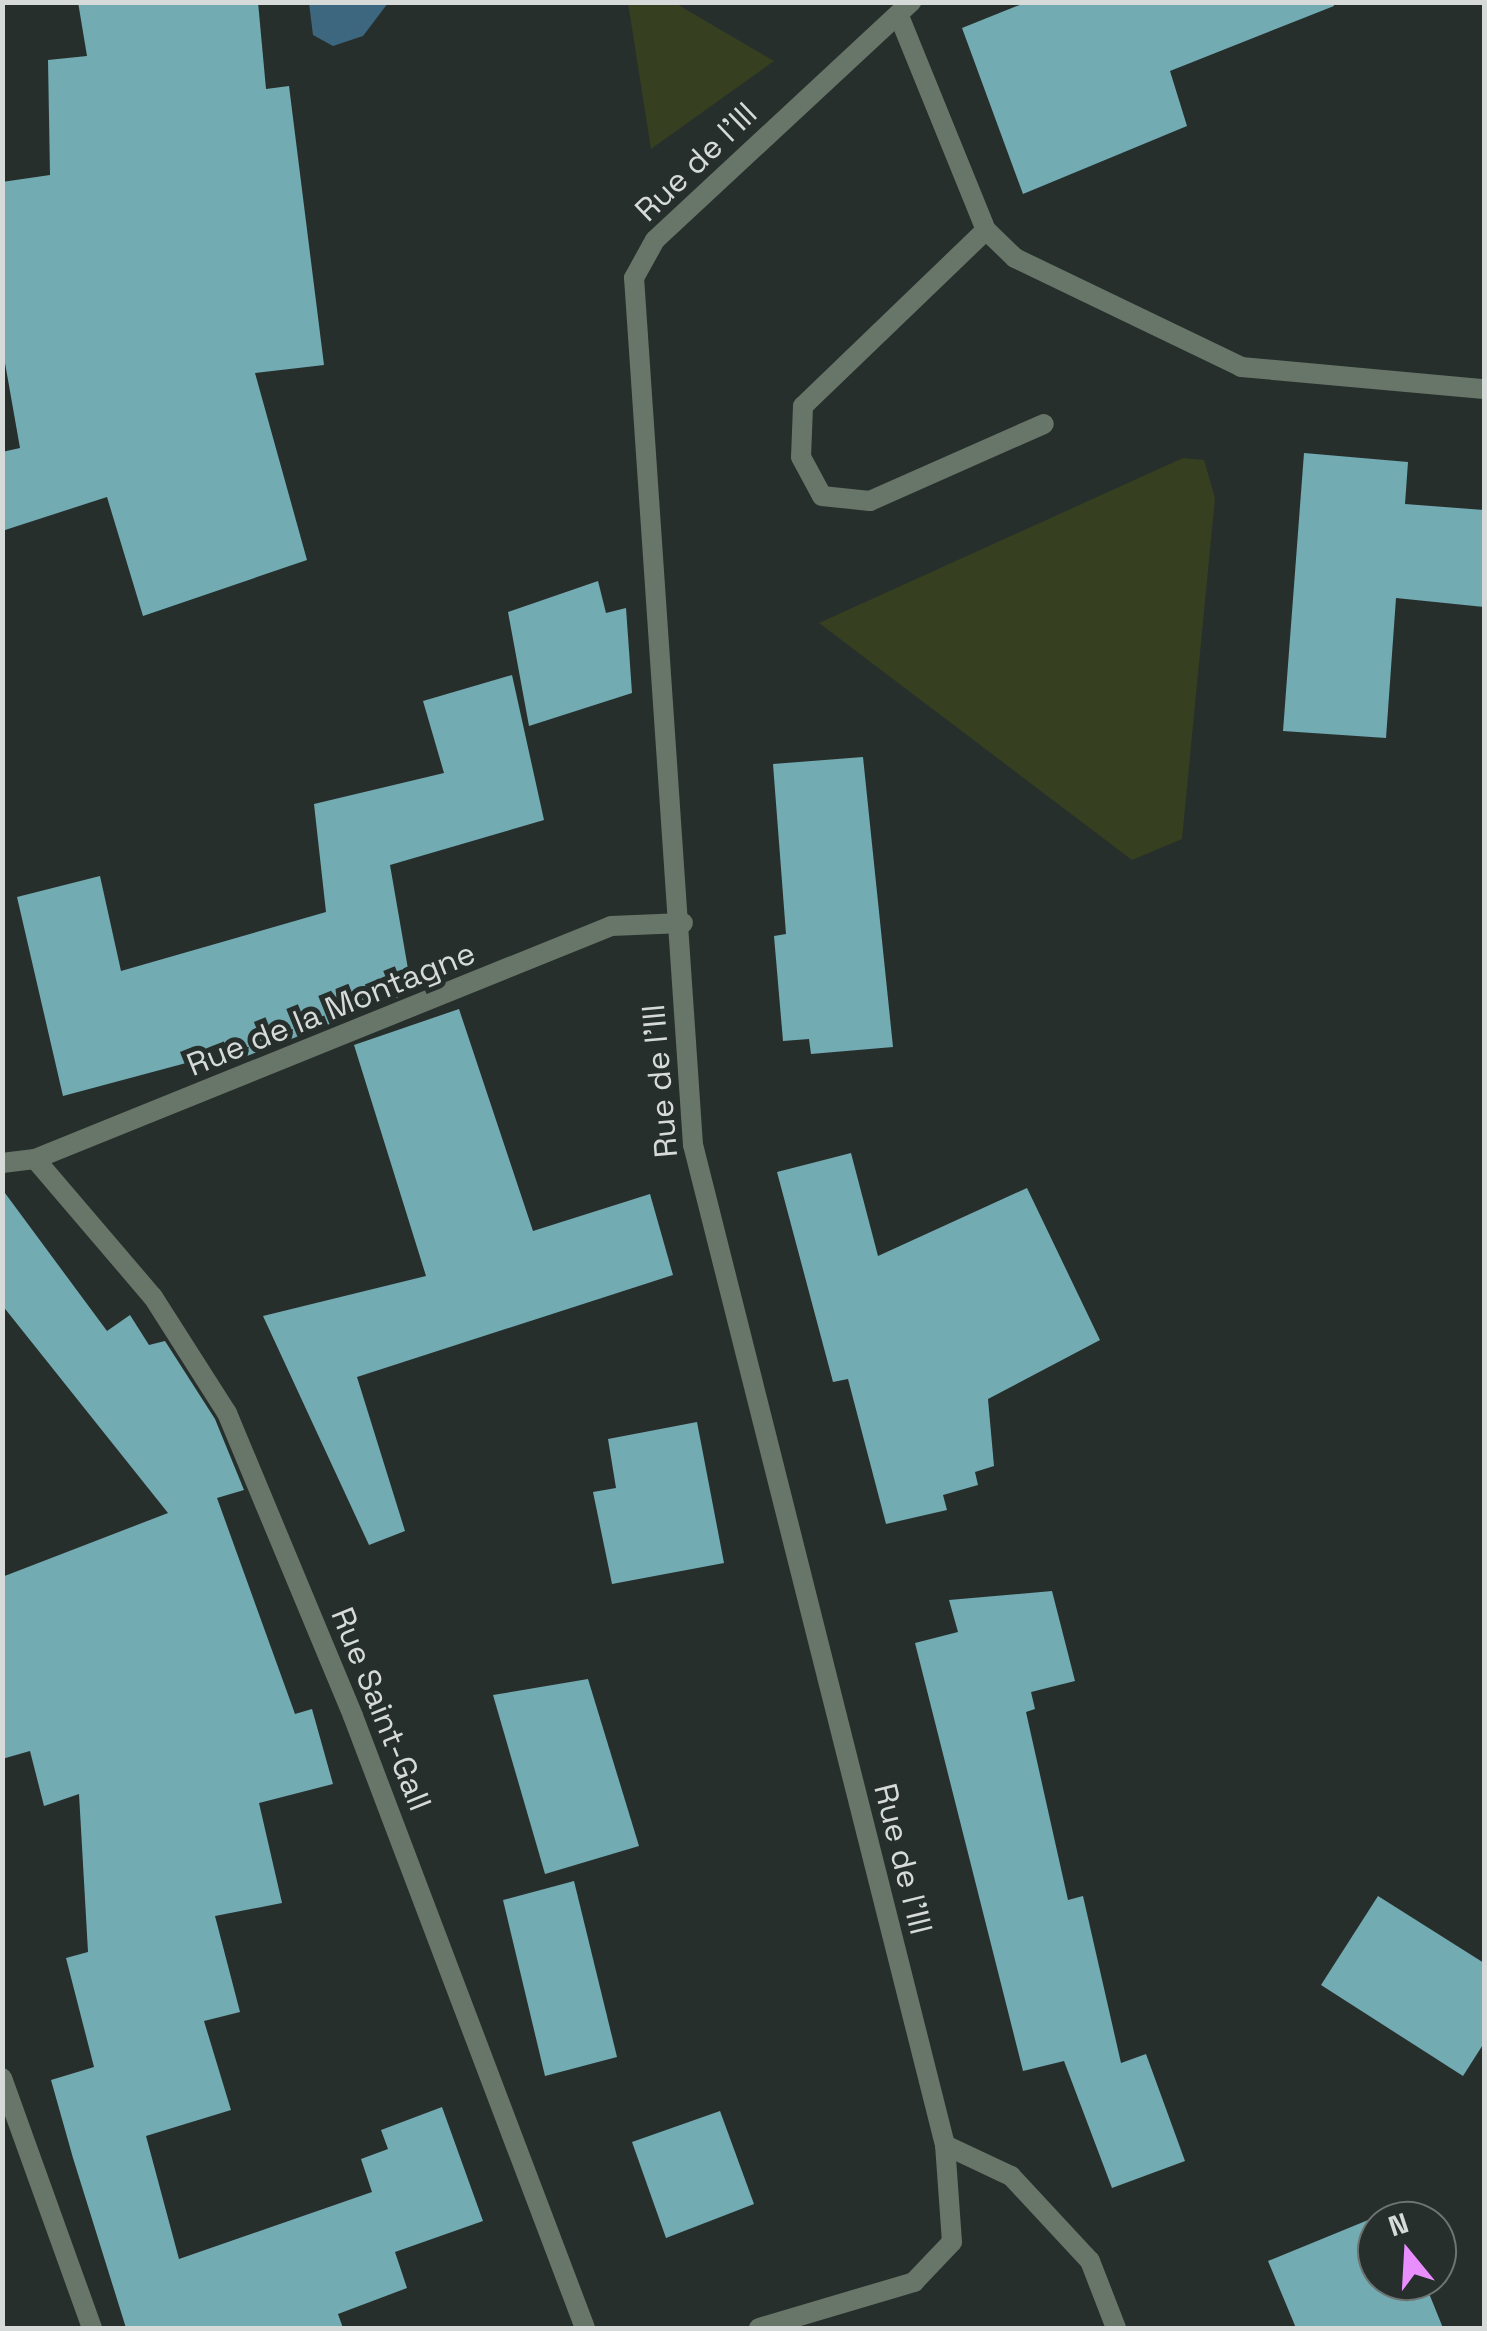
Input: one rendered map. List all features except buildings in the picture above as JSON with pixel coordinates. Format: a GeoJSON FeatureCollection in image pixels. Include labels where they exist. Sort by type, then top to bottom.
{"type":"FeatureCollection","features":[{"type":"Feature","properties":{"kind":"street"},"geometry":{"type":"LineString","coordinates":[[905,9],[986,230],[1015,258],[1240,367],[1484,388]]}},
{"type":"Feature","properties":{"kind":"street","name":"Rue de l'Ill"},"geometry":{"type":"LineString","coordinates":[[759,2328],[914,2282],[952,2242],[945,2145],[693,1146],[680,1024],[684,923],[634,278],[655,240],[905,9]]}},
{"type":"Feature","properties":{"kind":"street"},"geometry":{"type":"LineString","coordinates":[[986,230],[803,406],[801,457],[822,496],[870,501],[1044,424]]}},
{"type":"Feature","properties":{"kind":"street","name":"Rue de la Montagne"},"geometry":{"type":"LineString","coordinates":[[2,1164],[35,1160],[611,926],[684,923]]}},
{"type":"Feature","properties":{"kind":"street","name":"Rue Saint-Gall"},"geometry":{"type":"LineString","coordinates":[[35,1160],[152,1297],[227,1413],[354,1716],[585,2328]]}},
{"type":"Feature","properties":{"kind":"street"},"geometry":{"type":"LineString","coordinates":[[2,2078],[92,2328]]}},
{"type":"Feature","properties":{"kind":"street"},"geometry":{"type":"LineString","coordinates":[[945,2145],[1011,2176],[1090,2261],[1116,2328]]}},
{"type":"Feature","properties":{"kind":"green space"},"geometry":{"type":"Polygon","coordinates":[[[628,3],[675,3],[774,61],[651,149],[628,3]]]}},
{"type":"Feature","properties":{"kind":"green space"},"geometry":{"type":"Polygon","coordinates":[[[1183,458],[1204,460],[1215,498],[1182,839],[1132,860],[819,623],[1183,458]]]}},
{"type":"Feature","properties":{"kind":"water"},"geometry":{"type":"Polygon","coordinates":[[[309,2],[388,3],[363,36],[333,46],[313,35],[309,2]]]}}]}
